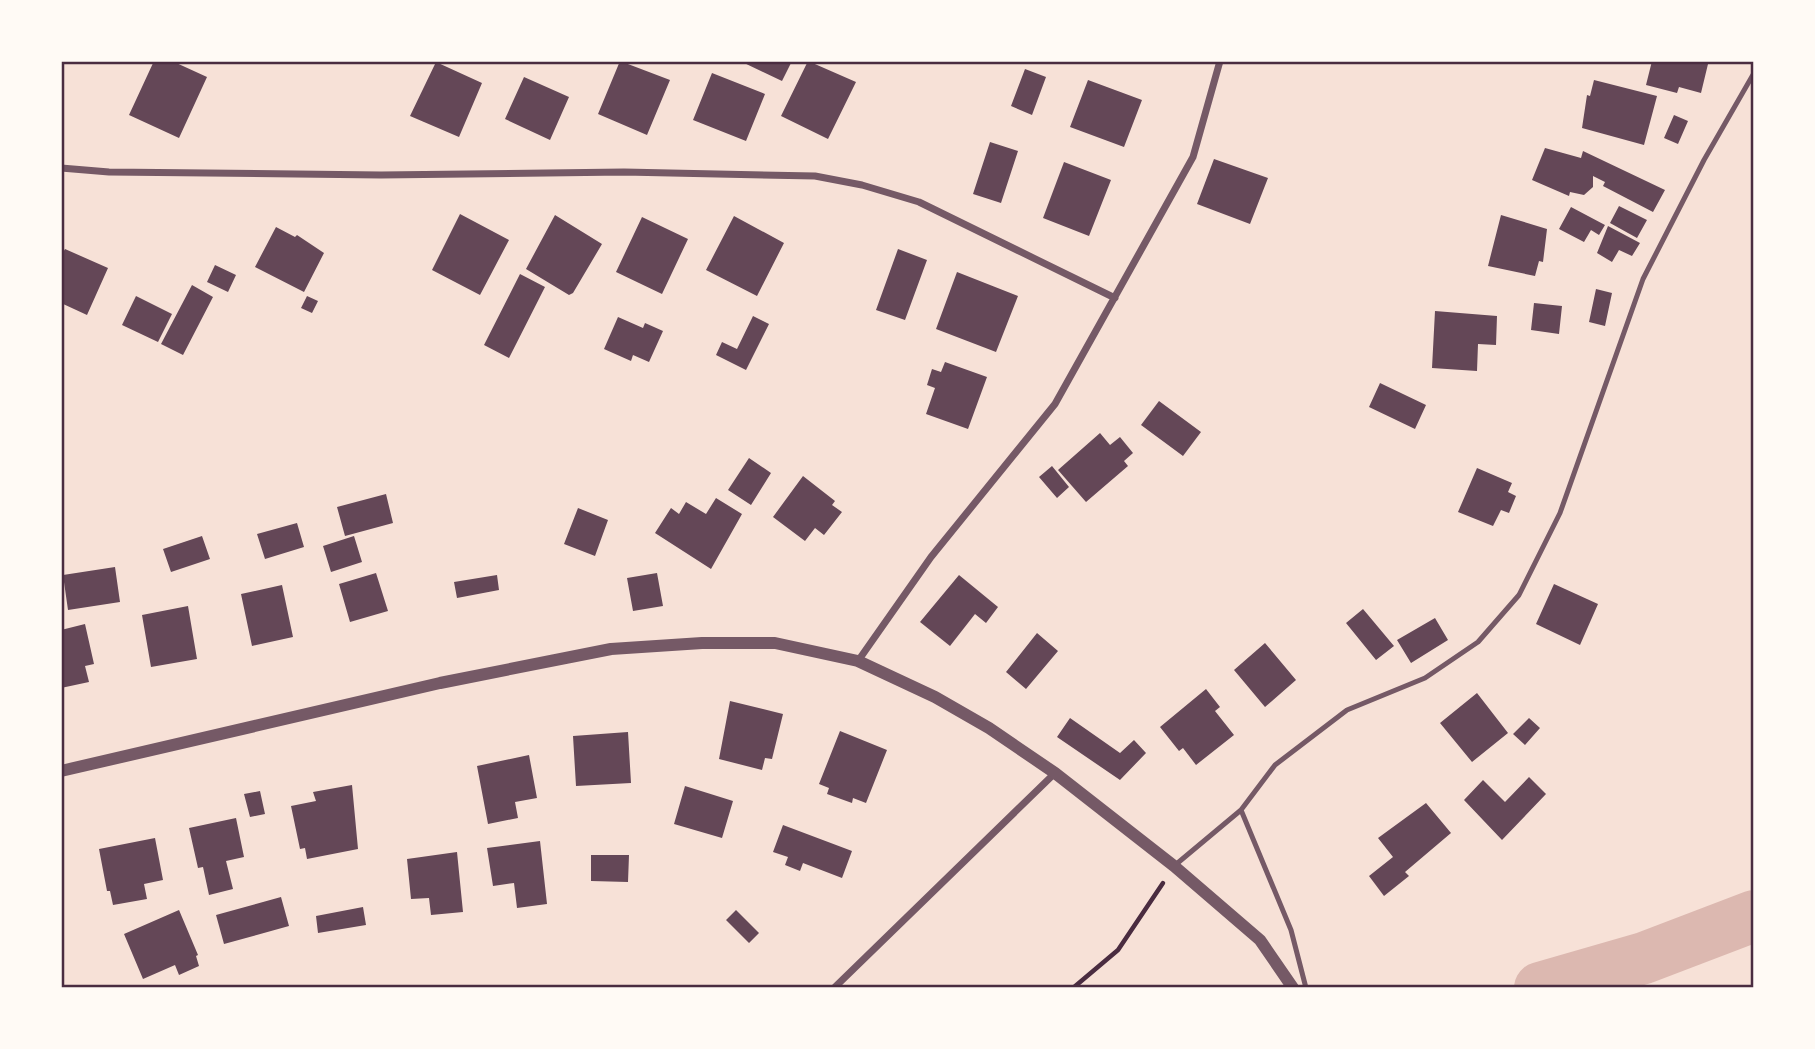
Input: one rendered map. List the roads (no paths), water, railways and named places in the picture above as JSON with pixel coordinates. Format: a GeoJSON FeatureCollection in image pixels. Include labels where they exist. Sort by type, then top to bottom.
{"type":"FeatureCollection","features":[{"type":"Feature","properties":{"kind":"street"},"geometry":{"type":"LineString","coordinates":[[858,662],[931,557],[1055,404],[1193,157],[1220,61]]}},
{"type":"Feature","properties":{"kind":"street"},"geometry":{"type":"LineString","coordinates":[[61,168],[109,172],[381,175],[624,172],[815,176],[862,185],[919,202],[1115,298]]}},
{"type":"Feature","properties":{"kind":"street"},"geometry":{"type":"LineString","coordinates":[[61,771],[440,683],[611,649],[702,643],[775,643],[858,662],[935,697],[989,728],[1055,773],[1174,866],[1260,940],[1293,988]]}},
{"type":"Feature","properties":{"kind":"street"},"geometry":{"type":"LineString","coordinates":[[834,988],[1055,773]]}},
{"type":"Feature","properties":{"kind":"lane"},"geometry":{"type":"LineString","coordinates":[[1174,866],[1241,810],[1275,765],[1347,710],[1425,678],[1478,642],[1519,595],[1560,513],[1643,279],[1704,160],[1754,73]]}},
{"type":"Feature","properties":{"kind":"lane"},"geometry":{"type":"LineString","coordinates":[[1241,810],[1291,930],[1306,988]]}},
{"type":"Feature","properties":{"kind":"waterway"},"geometry":{"type":"LineString","coordinates":[[1540,988],[1644,958],[1754,916]]}}]}
